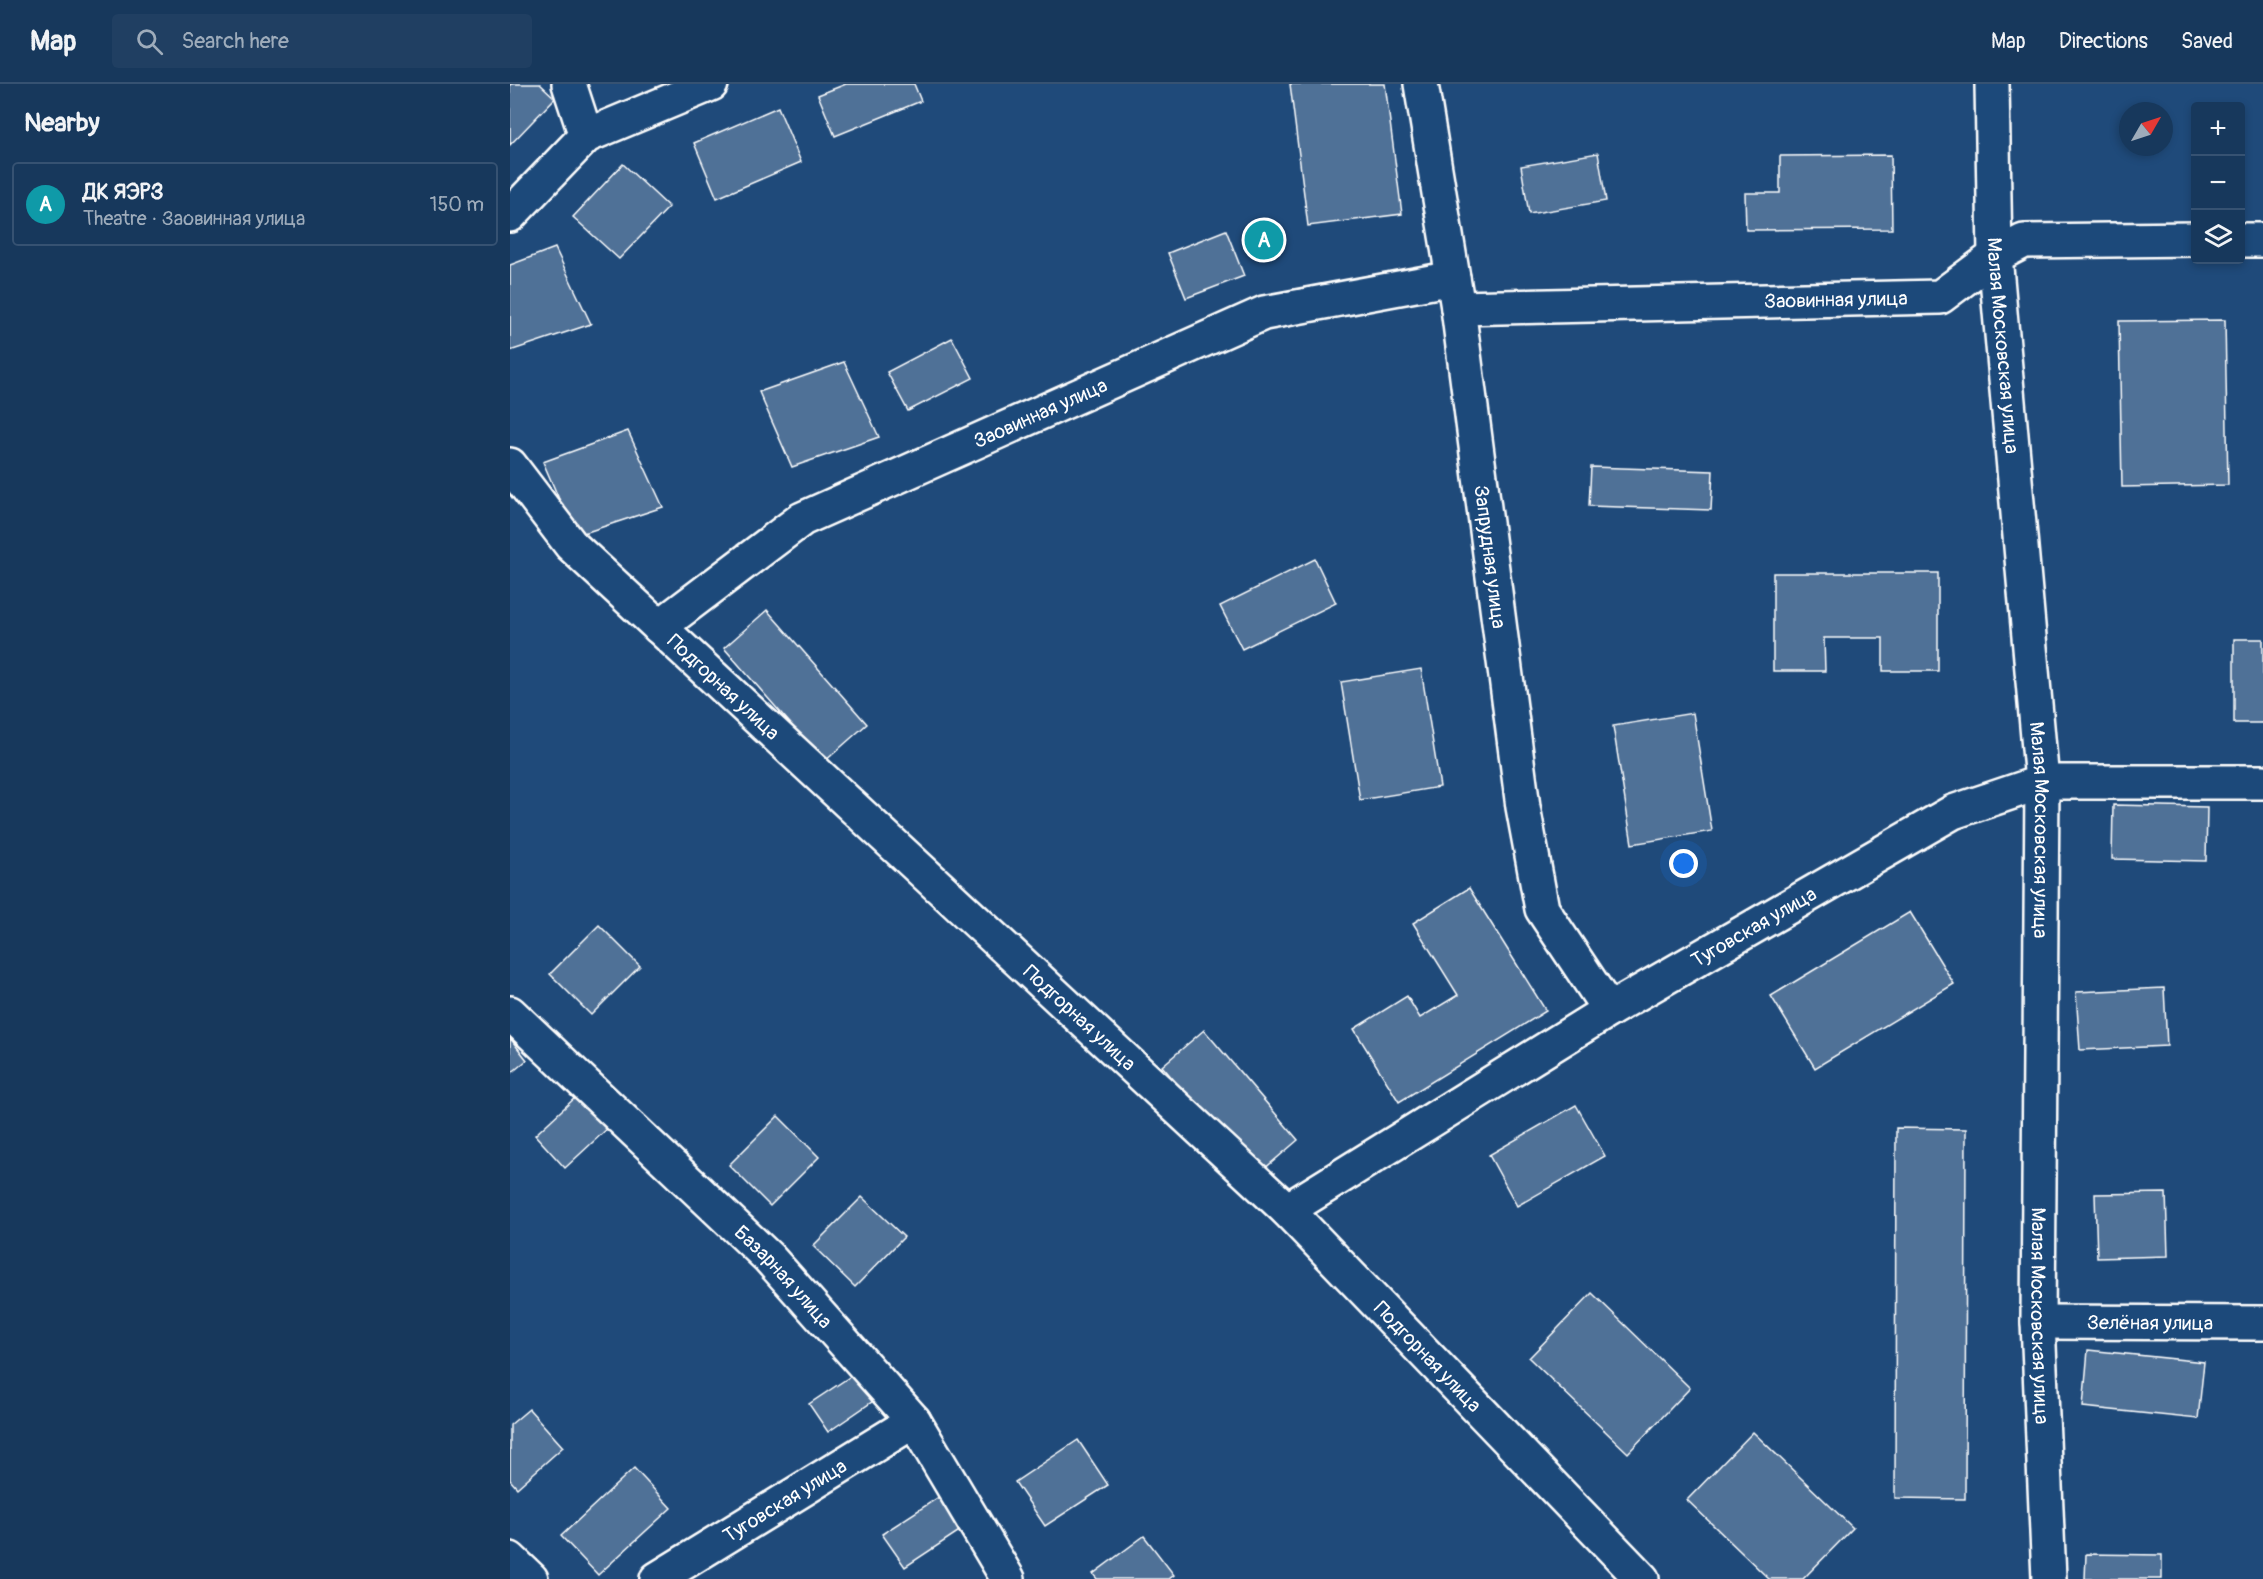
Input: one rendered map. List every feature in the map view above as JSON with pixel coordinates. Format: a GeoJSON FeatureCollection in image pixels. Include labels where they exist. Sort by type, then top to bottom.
{"type":"FeatureCollection","features":[{"type":"Feature","properties":{"kind":"street"},"geometry":{"type":"LineString","coordinates":[[569,84],[586,136]]}},
{"type":"Feature","properties":{"kind":"street"},"geometry":{"type":"LineString","coordinates":[[510,215],[586,136],[711,84]]}},
{"type":"Feature","properties":{"kind":"street","name":"Запрудная улица"},"geometry":{"type":"LineString","coordinates":[[1421,84],[1456,293],[1523,807],[1542,909],[1609,1010]]}},
{"type":"Feature","properties":{"kind":"street","name":"Малая Московская улица"},"geometry":{"type":"LineString","coordinates":[[1992,84],[1995,256],[2042,782],[2038,1322],[2049,1579]]}},
{"type":"Feature","properties":{"kind":"street","name":"Заовинная улица"},"geometry":{"type":"LineString","coordinates":[[659,627],[802,519],[1264,313],[1456,293],[1940,297],[1995,256],[2024,241],[2191,240]]}},
{"type":"Feature","properties":{"kind":"street"},"geometry":{"type":"LineString","coordinates":[[2245,240],[2263,240]]}},
{"type":"Feature","properties":{"kind":"street","name":"Подгорная улица"},"geometry":{"type":"LineString","coordinates":[[510,465],[571,545],[1287,1210],[1642,1579]]}},
{"type":"Feature","properties":{"kind":"street","name":"Туговская улица"},"geometry":{"type":"LineString","coordinates":[[1287,1210],[1609,1010],[1953,812],[2042,782],[2263,782]]}},
{"type":"Feature","properties":{"kind":"street","name":"Базарная улица"},"geometry":{"type":"LineString","coordinates":[[510,1013],[769,1258],[914,1421],[1008,1579]]}},
{"type":"Feature","properties":{"kind":"street","name":"Зелёная улица"},"geometry":{"type":"LineString","coordinates":[[2038,1322],[2263,1323]]}},
{"type":"Feature","properties":{"kind":"street","name":"Туговская улица"},"geometry":{"type":"LineString","coordinates":[[657,1579],[914,1421]]}},
{"type":"Feature","properties":{"kind":"street"},"geometry":{"type":"LineString","coordinates":[[510,1559],[531,1579]]}},
{"type":"Feature","properties":{"kind":"building"},"geometry":{"type":"Polygon","coordinates":[[[510,84],[540,84],[555,98],[510,145],[510,84]]]}},
{"type":"Feature","properties":{"kind":"building"},"geometry":{"type":"Polygon","coordinates":[[[846,84],[914,84],[921,101],[835,136],[818,95],[846,84]]]}},
{"type":"Feature","properties":{"kind":"building"},"geometry":{"type":"Polygon","coordinates":[[[1290,84],[1385,84],[1402,214],[1308,226],[1290,84]]]}},
{"type":"Feature","properties":{"kind":"building"},"geometry":{"type":"Polygon","coordinates":[[[778,107],[801,162],[717,198],[694,143],[778,107]]]}},
{"type":"Feature","properties":{"kind":"building"},"geometry":{"type":"Polygon","coordinates":[[[1598,153],[1606,201],[1529,214],[1521,166],[1598,153]]]}},
{"type":"Feature","properties":{"kind":"building"},"geometry":{"type":"Polygon","coordinates":[[[1891,155],[1892,229],[1746,230],[1745,193],[1780,193],[1780,156],[1891,155]]]}},
{"type":"Feature","properties":{"kind":"building"},"geometry":{"type":"Polygon","coordinates":[[[623,164],[669,207],[619,259],[573,217],[623,164]]]}},
{"type":"Feature","properties":{"kind":"building"},"geometry":{"type":"Polygon","coordinates":[[[1226,230],[1244,276],[1186,298],[1168,253],[1226,230]]]}},
{"type":"Feature","properties":{"kind":"building"},"geometry":{"type":"Polygon","coordinates":[[[555,248],[591,324],[510,351],[510,265],[555,248]]]}},
{"type":"Feature","properties":{"kind":"building"},"geometry":{"type":"Polygon","coordinates":[[[2225,320],[2228,485],[2122,487],[2119,321],[2225,320]]]}},
{"type":"Feature","properties":{"kind":"building"},"geometry":{"type":"Polygon","coordinates":[[[952,338],[973,378],[908,411],[887,372],[952,338]]]}},
{"type":"Feature","properties":{"kind":"building"},"geometry":{"type":"Polygon","coordinates":[[[844,362],[879,437],[792,467],[759,392],[844,362]]]}},
{"type":"Feature","properties":{"kind":"building"},"geometry":{"type":"Polygon","coordinates":[[[628,431],[663,507],[575,536],[543,462],[628,431]]]}},
{"type":"Feature","properties":{"kind":"building"},"geometry":{"type":"Polygon","coordinates":[[[1591,467],[1713,471],[1711,510],[1589,506],[1591,467]]]}},
{"type":"Feature","properties":{"kind":"building"},"geometry":{"type":"Polygon","coordinates":[[[1315,559],[1336,603],[1242,649],[1220,606],[1315,559]]]}},
{"type":"Feature","properties":{"kind":"building"},"geometry":{"type":"Polygon","coordinates":[[[1773,573],[1938,573],[1938,671],[1883,671],[1883,638],[1824,638],[1825,671],[1773,671],[1773,573]]]}},
{"type":"Feature","properties":{"kind":"building"},"geometry":{"type":"Polygon","coordinates":[[[767,610],[867,724],[824,762],[724,648],[767,610]]]}},
{"type":"Feature","properties":{"kind":"building"},"geometry":{"type":"Polygon","coordinates":[[[2234,639],[2263,639],[2263,723],[2234,723],[2234,639]]]}},
{"type":"Feature","properties":{"kind":"building"},"geometry":{"type":"Polygon","coordinates":[[[1421,669],[1440,787],[1360,800],[1341,682],[1421,669]]]}},
{"type":"Feature","properties":{"kind":"building"},"geometry":{"type":"Polygon","coordinates":[[[1693,713],[1712,831],[1632,844],[1613,726],[1693,713]]]}},
{"type":"Feature","properties":{"kind":"building"},"geometry":{"type":"Polygon","coordinates":[[[2113,805],[2207,807],[2206,861],[2112,859],[2113,805]]]}},
{"type":"Feature","properties":{"kind":"building"},"geometry":{"type":"Polygon","coordinates":[[[1469,888],[1546,1011],[1399,1102],[1354,1029],[1407,996],[1420,1018],[1458,995],[1413,923],[1469,888]]]}},
{"type":"Feature","properties":{"kind":"building"},"geometry":{"type":"Polygon","coordinates":[[[1910,912],[1954,984],[1815,1068],[1771,996],[1910,912]]]}},
{"type":"Feature","properties":{"kind":"building"},"geometry":{"type":"Polygon","coordinates":[[[599,925],[640,966],[591,1015],[550,974],[599,925]]]}},
{"type":"Feature","properties":{"kind":"building"},"geometry":{"type":"Polygon","coordinates":[[[2164,988],[2167,1046],[2080,1050],[2076,992],[2164,988]]]}},
{"type":"Feature","properties":{"kind":"building"},"geometry":{"type":"Polygon","coordinates":[[[1204,1030],[1298,1140],[1256,1176],[1162,1066],[1204,1030]]]}},
{"type":"Feature","properties":{"kind":"building"},"geometry":{"type":"Polygon","coordinates":[[[510,1038],[527,1060],[510,1074],[510,1038]]]}},
{"type":"Feature","properties":{"kind":"building"},"geometry":{"type":"Polygon","coordinates":[[[577,1096],[607,1129],[565,1168],[535,1135],[577,1096]]]}},
{"type":"Feature","properties":{"kind":"building"},"geometry":{"type":"Polygon","coordinates":[[[1576,1105],[1605,1156],[1517,1206],[1489,1155],[1576,1105]]]}},
{"type":"Feature","properties":{"kind":"building"},"geometry":{"type":"Polygon","coordinates":[[[778,1116],[819,1157],[770,1206],[729,1165],[778,1116]]]}},
{"type":"Feature","properties":{"kind":"building"},"geometry":{"type":"Polygon","coordinates":[[[1896,1128],[1966,1129],[1965,1499],[1895,1498],[1896,1128]]]}},
{"type":"Feature","properties":{"kind":"building"},"geometry":{"type":"Polygon","coordinates":[[[2166,1193],[2168,1256],[2097,1258],[2095,1194],[2166,1193]]]}},
{"type":"Feature","properties":{"kind":"building"},"geometry":{"type":"Polygon","coordinates":[[[862,1197],[904,1237],[855,1287],[813,1246],[862,1197]]]}},
{"type":"Feature","properties":{"kind":"building"},"geometry":{"type":"Polygon","coordinates":[[[1592,1293],[1690,1388],[1628,1453],[1529,1358],[1592,1293]]]}},
{"type":"Feature","properties":{"kind":"building"},"geometry":{"type":"Polygon","coordinates":[[[2088,1350],[2204,1362],[2198,1419],[2083,1407],[2088,1350]]]}},
{"type":"Feature","properties":{"kind":"building"},"geometry":{"type":"Polygon","coordinates":[[[860,1370],[879,1397],[828,1432],[809,1404],[860,1370]]]}},
{"type":"Feature","properties":{"kind":"building"},"geometry":{"type":"Polygon","coordinates":[[[529,1409],[563,1447],[517,1488],[510,1480],[510,1425],[529,1409]]]}},
{"type":"Feature","properties":{"kind":"building"},"geometry":{"type":"Polygon","coordinates":[[[1753,1432],[1853,1528],[1803,1579],[1769,1579],[1687,1500],[1753,1432]]]}},
{"type":"Feature","properties":{"kind":"building"},"geometry":{"type":"Polygon","coordinates":[[[1078,1440],[1108,1485],[1045,1526],[1015,1482],[1078,1440]]]}},
{"type":"Feature","properties":{"kind":"building"},"geometry":{"type":"Polygon","coordinates":[[[634,1468],[671,1508],[598,1575],[561,1536],[634,1468]]]}},
{"type":"Feature","properties":{"kind":"building"},"geometry":{"type":"Polygon","coordinates":[[[948,1491],[970,1524],[905,1567],[882,1534],[948,1491]]]}},
{"type":"Feature","properties":{"kind":"building"},"geometry":{"type":"Polygon","coordinates":[[[1144,1536],[1174,1575],[1169,1579],[1097,1579],[1093,1574],[1144,1536]]]}},
{"type":"Feature","properties":{"kind":"building"},"geometry":{"type":"Polygon","coordinates":[[[2086,1554],[2162,1555],[2162,1579],[2085,1579],[2086,1554]]]}},
{"type":"Feature","properties":{"kind":"place","name":"ДК ЯЭРЗ"},"geometry":{"type":"Point","coordinates":[1264,240]}}]}
